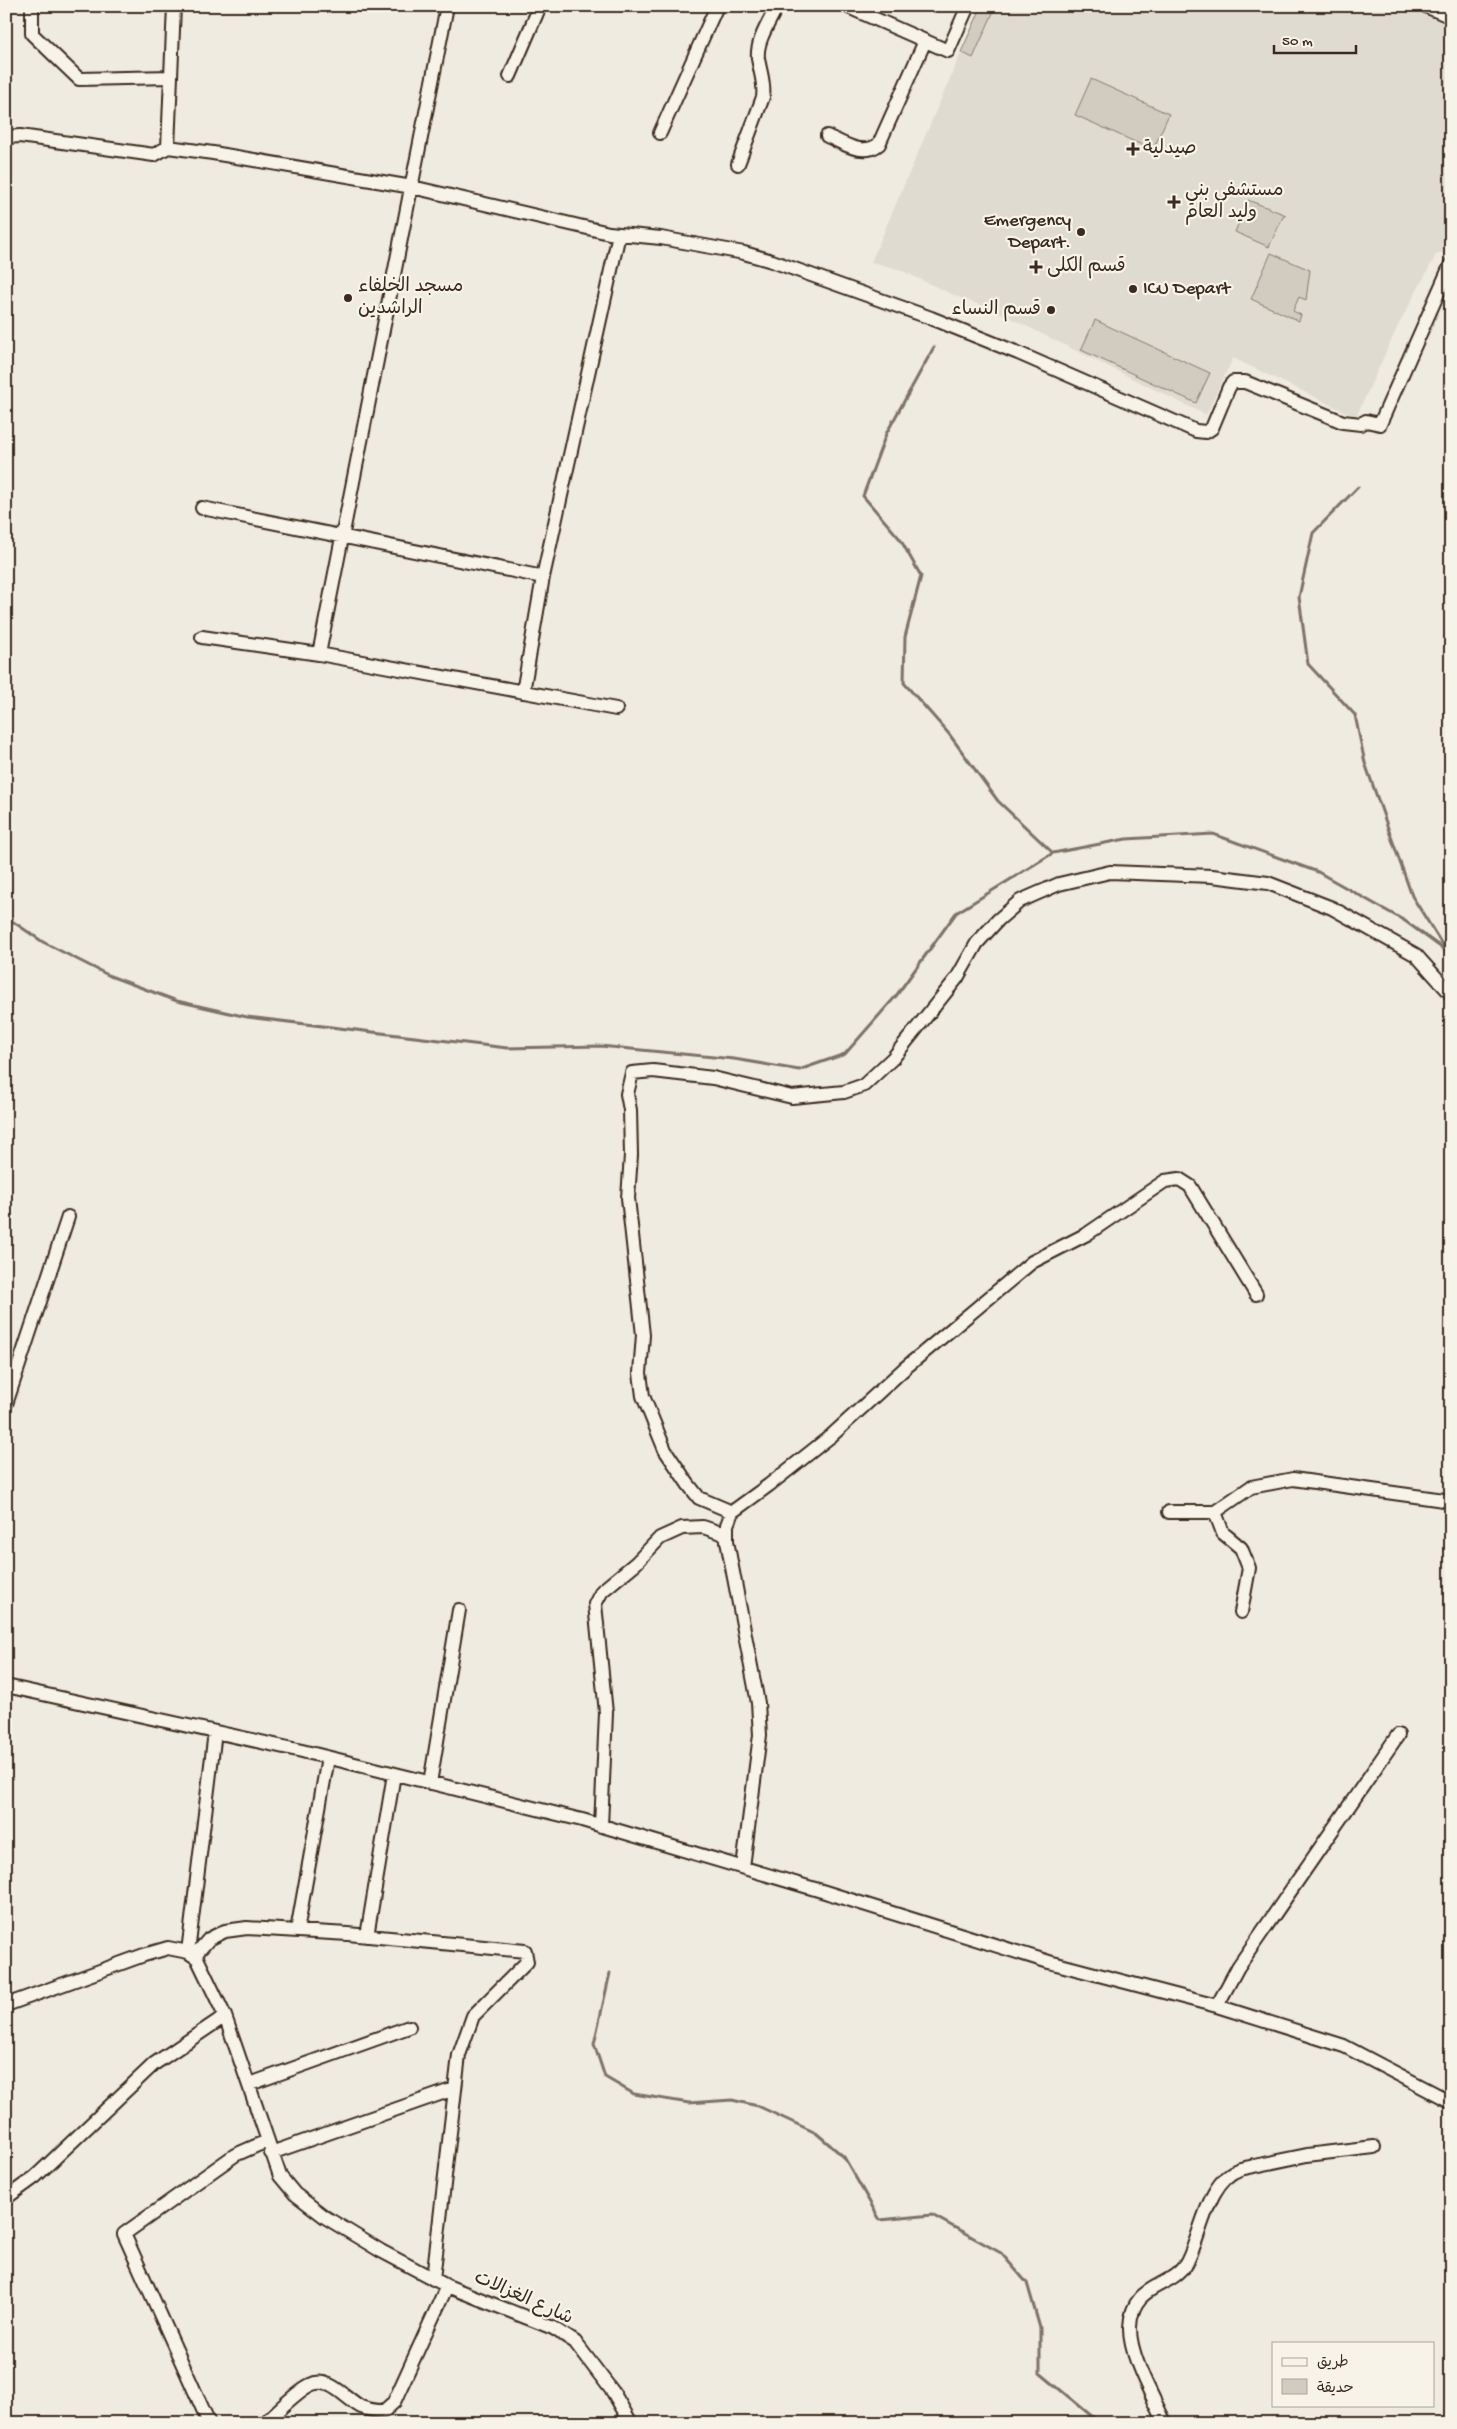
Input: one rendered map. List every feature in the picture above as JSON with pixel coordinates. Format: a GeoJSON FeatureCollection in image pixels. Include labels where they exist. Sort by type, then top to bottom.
{"type":"FeatureCollection","features":[{"type":"Feature","properties":{"kind":"street"},"geometry":{"type":"LineString","coordinates":[[32,6],[32,34],[80,79],[171,77]]}},
{"type":"Feature","properties":{"kind":"street"},"geometry":{"type":"LineString","coordinates":[[168,147],[174,6]]}},
{"type":"Feature","properties":{"kind":"street"},"geometry":{"type":"LineString","coordinates":[[319,654],[344,537],[447,6]]}},
{"type":"Feature","properties":{"kind":"street"},"geometry":{"type":"LineString","coordinates":[[510,76],[540,6]]}},
{"type":"Feature","properties":{"kind":"street"},"geometry":{"type":"LineString","coordinates":[[660,133],[716,6]]}},
{"type":"Feature","properties":{"kind":"street"},"geometry":{"type":"LineString","coordinates":[[738,164],[763,97],[764,86],[758,53],[760,42],[777,6]]}},
{"type":"Feature","properties":{"kind":"street"},"geometry":{"type":"LineString","coordinates":[[846,6],[948,51],[968,6]]}},
{"type":"Feature","properties":{"kind":"street"},"geometry":{"type":"LineString","coordinates":[[1425,6],[1451,17]]}},
{"type":"Feature","properties":{"kind":"street"},"geometry":{"type":"LineString","coordinates":[[827,136],[859,150],[870,150],[879,144],[925,41]]}},
{"type":"Feature","properties":{"kind":"street"},"geometry":{"type":"LineString","coordinates":[[6,136],[28,137],[154,155],[168,147],[412,188],[490,207],[619,234],[719,248],[772,261],[940,322],[1042,363],[1179,425],[1196,431],[1206,432],[1212,428],[1229,387],[1233,382],[1239,381],[1343,422],[1361,424],[1366,421],[1380,424],[1451,264]]}},
{"type":"Feature","properties":{"kind":"street"},"geometry":{"type":"LineString","coordinates":[[523,692],[543,577],[619,234]]}},
{"type":"Feature","properties":{"kind":"street"},"geometry":{"type":"LineString","coordinates":[[202,508],[543,577]]}},
{"type":"Feature","properties":{"kind":"street"},"geometry":{"type":"LineString","coordinates":[[202,637],[319,654],[616,709]]}},
{"type":"Feature","properties":{"kind":"street"},"geometry":{"type":"LineString","coordinates":[[732,1512],[699,1498],[665,1450],[643,1396],[640,1373],[642,1335],[628,1198],[631,1155],[630,1110],[627,1094],[632,1073],[653,1071],[713,1078],[792,1097],[844,1092],[864,1085],[893,1058],[957,978],[977,943],[998,920],[1020,901],[1059,884],[1110,872],[1212,876],[1268,883],[1332,908],[1416,955],[1451,994]]}},
{"type":"Feature","properties":{"kind":"street"},"geometry":{"type":"LineString","coordinates":[[743,1867],[760,1735],[758,1703],[727,1535],[727,1525],[732,1512],[769,1486],[831,1436],[905,1368],[1032,1262],[1087,1234],[1164,1181],[1178,1179],[1190,1186],[1256,1294]]}},
{"type":"Feature","properties":{"kind":"street"},"geometry":{"type":"LineString","coordinates":[[6,1404],[68,1217]]}},
{"type":"Feature","properties":{"kind":"street"},"geometry":{"type":"LineString","coordinates":[[1169,1512],[1215,1512],[1251,1487],[1293,1479],[1451,1501]]}},
{"type":"Feature","properties":{"kind":"street"},"geometry":{"type":"LineString","coordinates":[[1215,1512],[1223,1533],[1241,1548],[1248,1568],[1241,1612]]}},
{"type":"Feature","properties":{"kind":"street"},"geometry":{"type":"LineString","coordinates":[[601,1826],[606,1713],[595,1604],[602,1591],[636,1563],[660,1538],[682,1528],[703,1527],[727,1535]]}},
{"type":"Feature","properties":{"kind":"street"},"geometry":{"type":"LineString","coordinates":[[430,1783],[459,1610]]}},
{"type":"Feature","properties":{"kind":"street"},"geometry":{"type":"LineString","coordinates":[[6,1686],[328,1758],[601,1826],[743,1867],[1049,1962],[1217,2006],[1344,2046],[1451,2102]]}},
{"type":"Feature","properties":{"kind":"street"},"geometry":{"type":"LineString","coordinates":[[191,1954],[215,1732]]}},
{"type":"Feature","properties":{"kind":"street"},"geometry":{"type":"LineString","coordinates":[[1217,2006],[1238,1967],[1398,1735]]}},
{"type":"Feature","properties":{"kind":"street"},"geometry":{"type":"LineString","coordinates":[[298,1931],[328,1758]]}},
{"type":"Feature","properties":{"kind":"street"},"geometry":{"type":"LineString","coordinates":[[367,1936],[394,1774]]}},
{"type":"Feature","properties":{"kind":"street"},"geometry":{"type":"LineString","coordinates":[[191,1954],[209,1939],[225,1931],[247,1928],[367,1936],[526,1951],[527,1962],[473,2016],[459,2055],[432,2279]]}},
{"type":"Feature","properties":{"kind":"street"},"geometry":{"type":"LineString","coordinates":[[6,2005],[168,1948],[191,1954]]}},
{"type":"Feature","properties":{"kind":"street","name":"شارع الغزالات"},"geometry":{"type":"LineString","coordinates":[[191,1954],[204,1969],[225,2016],[250,2084],[267,2141],[280,2176],[303,2200],[333,2222],[432,2279],[553,2328],[575,2342],[613,2392],[631,2423]]}},
{"type":"Feature","properties":{"kind":"street"},"geometry":{"type":"LineString","coordinates":[[6,2198],[35,2177],[154,2064],[225,2016]]}},
{"type":"Feature","properties":{"kind":"street"},"geometry":{"type":"LineString","coordinates":[[250,2084],[409,2027]]}},
{"type":"Feature","properties":{"kind":"street"},"geometry":{"type":"LineString","coordinates":[[271,2153],[454,2089]]}},
{"type":"Feature","properties":{"kind":"street"},"geometry":{"type":"LineString","coordinates":[[209,2423],[124,2234],[235,2154],[267,2141]]}},
{"type":"Feature","properties":{"kind":"street"},"geometry":{"type":"LineString","coordinates":[[1165,2423],[1134,2352],[1130,2327],[1136,2302],[1150,2289],[1176,2274],[1187,2263],[1216,2188],[1231,2172],[1240,2169],[1307,2156],[1374,2147]]}},
{"type":"Feature","properties":{"kind":"street"},"geometry":{"type":"LineString","coordinates":[[264,2423],[310,2384],[321,2382],[332,2386],[360,2406],[373,2411],[384,2411],[394,2402],[447,2286]]}},
{"type":"Feature","properties":{"kind":"shaded area","name":"مستشفى بني وليد العام"},"geometry":{"type":"Polygon","coordinates":[[[981,6],[1405,6],[1451,27],[1451,245],[1449,249],[1436,255],[1397,328],[1356,417],[1233,358],[1206,415],[996,311],[958,297],[898,269],[871,262],[981,6]]]}},
{"type":"Feature","properties":{"kind":"green space"},"geometry":{"type":"Polygon","coordinates":[[[982,6],[996,6],[973,58],[961,52],[982,6]]]}},
{"type":"Feature","properties":{"kind":"green space"},"geometry":{"type":"Polygon","coordinates":[[[1091,79],[1169,114],[1153,150],[1075,115],[1091,79]]]}},
{"type":"Feature","properties":{"kind":"green space"},"geometry":{"type":"Polygon","coordinates":[[[1248,200],[1286,215],[1283,217],[1269,247],[1235,232],[1248,200]]]}},
{"type":"Feature","properties":{"kind":"green space"},"geometry":{"type":"Polygon","coordinates":[[[1271,253],[1310,270],[1306,300],[1299,297],[1293,311],[1301,315],[1299,321],[1251,299],[1271,253]]]}},
{"type":"Feature","properties":{"kind":"green space"},"geometry":{"type":"Polygon","coordinates":[[[1095,320],[1210,373],[1196,403],[1081,350],[1095,320]]]}},
{"type":"Feature","properties":{"kind":"waterway"},"geometry":{"type":"LineString","coordinates":[[934,347],[886,434],[863,496],[900,539],[921,576],[905,637],[904,683],[949,734],[998,801],[1053,853]]}},
{"type":"Feature","properties":{"kind":"waterway"},"geometry":{"type":"LineString","coordinates":[[1358,487],[1313,533],[1299,597],[1308,664],[1355,715],[1365,763],[1412,896],[1445,949]]}},
{"type":"Feature","properties":{"kind":"waterway"},"geometry":{"type":"LineString","coordinates":[[6,917],[43,942],[110,976],[177,1001],[247,1017],[507,1048],[600,1046],[734,1059],[799,1070],[845,1054],[896,996],[956,913],[1053,853],[1126,839],[1213,834],[1318,872],[1405,921],[1446,951],[1451,958]]}},
{"type":"Feature","properties":{"kind":"waterway"},"geometry":{"type":"LineString","coordinates":[[610,1973],[594,2044],[605,2077],[634,2094],[689,2103],[732,2100],[758,2106],[816,2133],[844,2157],[880,2220],[932,2215],[1001,2253],[1027,2283],[1040,2328],[1040,2373],[1100,2423]]}},
{"type":"Feature","properties":{"kind":"place","name":"صيدلية"},"geometry":{"type":"Point","coordinates":[1133,149]}},
{"type":"Feature","properties":{"kind":"place","name":"مستشفى بني وليد العام"},"geometry":{"type":"Point","coordinates":[1174,202]}},
{"type":"Feature","properties":{"kind":"place","name":"Emergency Depart."},"geometry":{"type":"Point","coordinates":[1081,232]}},
{"type":"Feature","properties":{"kind":"place","name":"قسم الكلى"},"geometry":{"type":"Point","coordinates":[1036,267]}},
{"type":"Feature","properties":{"kind":"place","name":"ICU Depart"},"geometry":{"type":"Point","coordinates":[1133,289]}},
{"type":"Feature","properties":{"kind":"place","name":"مسجد الخلفاء الراشدين"},"geometry":{"type":"Point","coordinates":[348,298]}},
{"type":"Feature","properties":{"kind":"place","name":"قسم النساء"},"geometry":{"type":"Point","coordinates":[1051,310]}}]}
